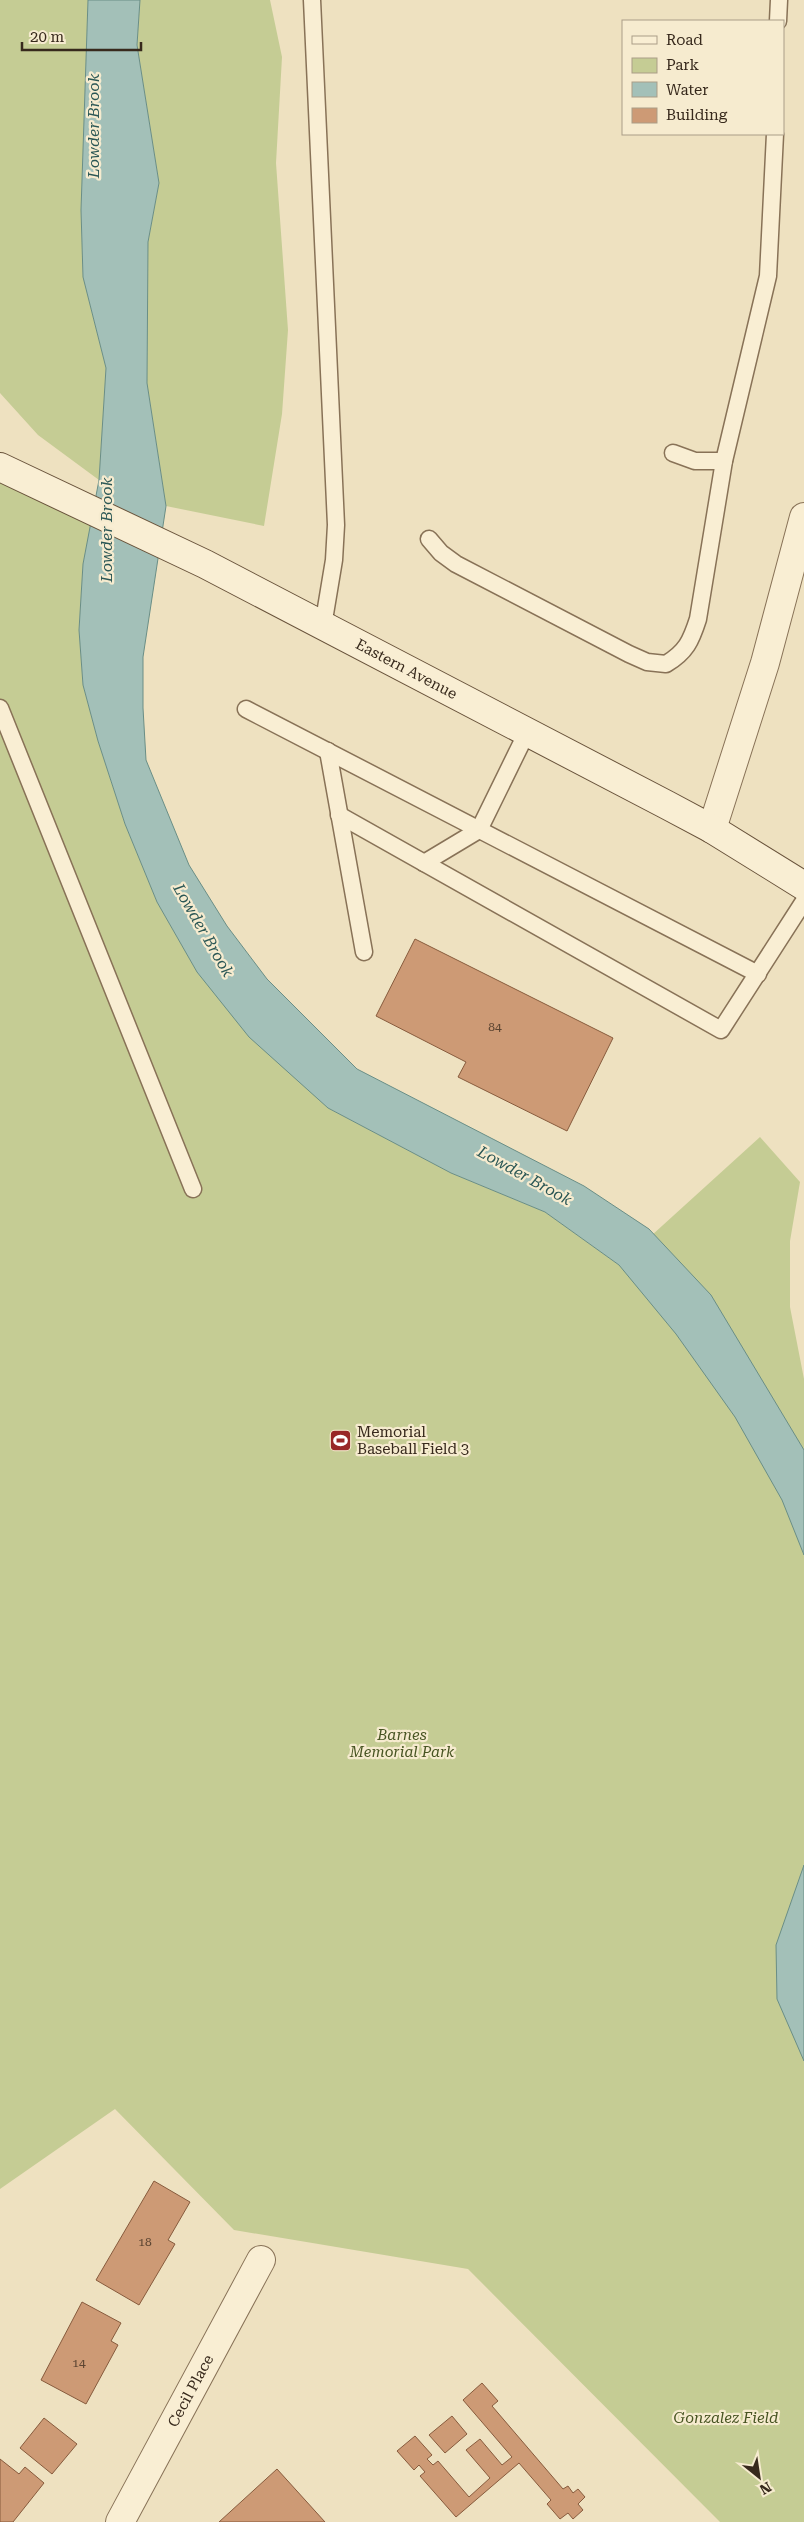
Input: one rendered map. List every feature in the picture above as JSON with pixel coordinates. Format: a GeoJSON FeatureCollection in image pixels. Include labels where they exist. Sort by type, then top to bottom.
{"type":"FeatureCollection","features":[{"type":"Feature","properties":{"kind":"main road","name":"Eastern Avenue"},"geometry":{"type":"LineString","coordinates":[[0,467],[78,502],[205,564],[712,829],[804,886]]}},
{"type":"Feature","properties":{"kind":"main road"},"geometry":{"type":"LineString","coordinates":[[712,829],[765,663],[804,517]]}},
{"type":"Feature","properties":{"kind":"main road","name":"Cecil Place"},"geometry":{"type":"LineString","coordinates":[[120,2522],[261,2260]]}},
{"type":"Feature","properties":{"kind":"lane"},"geometry":{"type":"LineString","coordinates":[[312,0],[336,525],[334,560],[323,626]]}},
{"type":"Feature","properties":{"kind":"lane"},"geometry":{"type":"LineString","coordinates":[[778,20],[779,0]]}},
{"type":"Feature","properties":{"kind":"lane"},"geometry":{"type":"LineString","coordinates":[[429,540],[456,564],[629,654],[647,662],[666,664],[681,655],[692,638],[698,619],[724,461],[768,276],[775,135]]}},
{"type":"Feature","properties":{"kind":"lane"},"geometry":{"type":"LineString","coordinates":[[673,453],[695,461],[724,461]]}},
{"type":"Feature","properties":{"kind":"lane"},"geometry":{"type":"LineString","coordinates":[[0,708],[193,1189]]}},
{"type":"Feature","properties":{"kind":"lane"},"geometry":{"type":"LineString","coordinates":[[246,709],[758,974]]}},
{"type":"Feature","properties":{"kind":"lane"},"geometry":{"type":"LineString","coordinates":[[424,863],[479,830],[527,732]]}},
{"type":"Feature","properties":{"kind":"lane"},"geometry":{"type":"LineString","coordinates":[[328,751],[364,952]]}},
{"type":"Feature","properties":{"kind":"lane"},"geometry":{"type":"LineString","coordinates":[[340,815],[721,1030],[804,901]]}},
{"type":"Feature","properties":{"kind":"green space"},"geometry":{"type":"Polygon","coordinates":[[[0,0],[88,0],[81,210],[83,277],[106,368],[99,480],[38,435],[0,393],[0,0]]]}},
{"type":"Feature","properties":{"kind":"green space"},"geometry":{"type":"Polygon","coordinates":[[[140,0],[270,0],[282,57],[276,163],[288,330],[282,414],[264,526],[166,506],[147,383],[148,242],[159,183],[137,45],[140,0]]]}},
{"type":"Feature","properties":{"kind":"green space","name":"Barnes Memorial Park"},"geometry":{"type":"Polygon","coordinates":[[[0,467],[94,510],[83,564],[79,630],[83,685],[98,741],[125,824],[157,902],[197,972],[328,1108],[451,1173],[545,1212],[619,1265],[760,1137],[800,1182],[790,1241],[790,1307],[804,1379],[804,2522],[720,2522],[468,2269],[234,2230],[115,2109],[0,2189],[0,467]]]}},
{"type":"Feature","properties":{"kind":"water","name":"Lowder Brook"},"geometry":{"type":"Polygon","coordinates":[[[88,0],[140,0],[137,45],[159,183],[148,242],[147,383],[166,506],[143,657],[143,708],[146,760],[189,865],[227,926],[267,979],[357,1069],[584,1186],[649,1229],[711,1295],[804,1450],[804,1555],[782,1500],[735,1417],[676,1334],[619,1265],[545,1212],[451,1173],[328,1108],[249,1037],[197,972],[157,902],[125,824],[98,741],[83,685],[79,630],[83,564],[99,480],[106,368],[83,277],[81,210],[88,0]]]}},
{"type":"Feature","properties":{"kind":"water"},"geometry":{"type":"Polygon","coordinates":[[[804,1865],[804,2061],[777,1999],[776,1945],[804,1865]]]}},
{"type":"Feature","properties":{"kind":"building"},"geometry":{"type":"Polygon","coordinates":[[[415,939],[613,1038],[567,1131],[458,1077],[466,1062],[376,1016],[415,939]]]}},
{"type":"Feature","properties":{"kind":"building"},"geometry":{"type":"Polygon","coordinates":[[[154,2181],[190,2202],[168,2240],[175,2244],[139,2305],[96,2280],[154,2181]]]}},
{"type":"Feature","properties":{"kind":"building"},"geometry":{"type":"Polygon","coordinates":[[[82,2302],[121,2323],[111,2341],[118,2345],[86,2404],[41,2380],[82,2302]]]}},
{"type":"Feature","properties":{"kind":"building"},"geometry":{"type":"Polygon","coordinates":[[[482,2383],[498,2401],[492,2406],[563,2489],[568,2486],[573,2493],[578,2489],[585,2497],[578,2504],[583,2510],[573,2519],[568,2513],[560,2519],[547,2504],[551,2500],[519,2463],[456,2517],[420,2476],[425,2472],[419,2465],[414,2470],[397,2451],[415,2436],[432,2455],[427,2459],[433,2465],[438,2461],[469,2497],[490,2478],[466,2450],[480,2439],[502,2465],[512,2457],[463,2400],[482,2383]]]}},
{"type":"Feature","properties":{"kind":"building"},"geometry":{"type":"Polygon","coordinates":[[[452,2416],[467,2434],[445,2453],[429,2435],[452,2416]]]}},
{"type":"Feature","properties":{"kind":"building"},"geometry":{"type":"Polygon","coordinates":[[[44,2418],[77,2444],[52,2474],[20,2448],[44,2418]]]}},
{"type":"Feature","properties":{"kind":"building"},"geometry":{"type":"Polygon","coordinates":[[[0,2459],[19,2474],[25,2467],[44,2483],[13,2522],[0,2522],[0,2459]]]}},
{"type":"Feature","properties":{"kind":"building"},"geometry":{"type":"Polygon","coordinates":[[[277,2469],[325,2522],[219,2522],[277,2469]]]}},
{"type":"Feature","properties":{"kind":"place","name":"Memorial Baseball Field 3"},"geometry":{"type":"Point","coordinates":[341,1441]}},
{"type":"Feature","properties":{"kind":"park label","name":"Gonzalez Field"},"geometry":{"type":"Point","coordinates":[726,2418]}}]}
